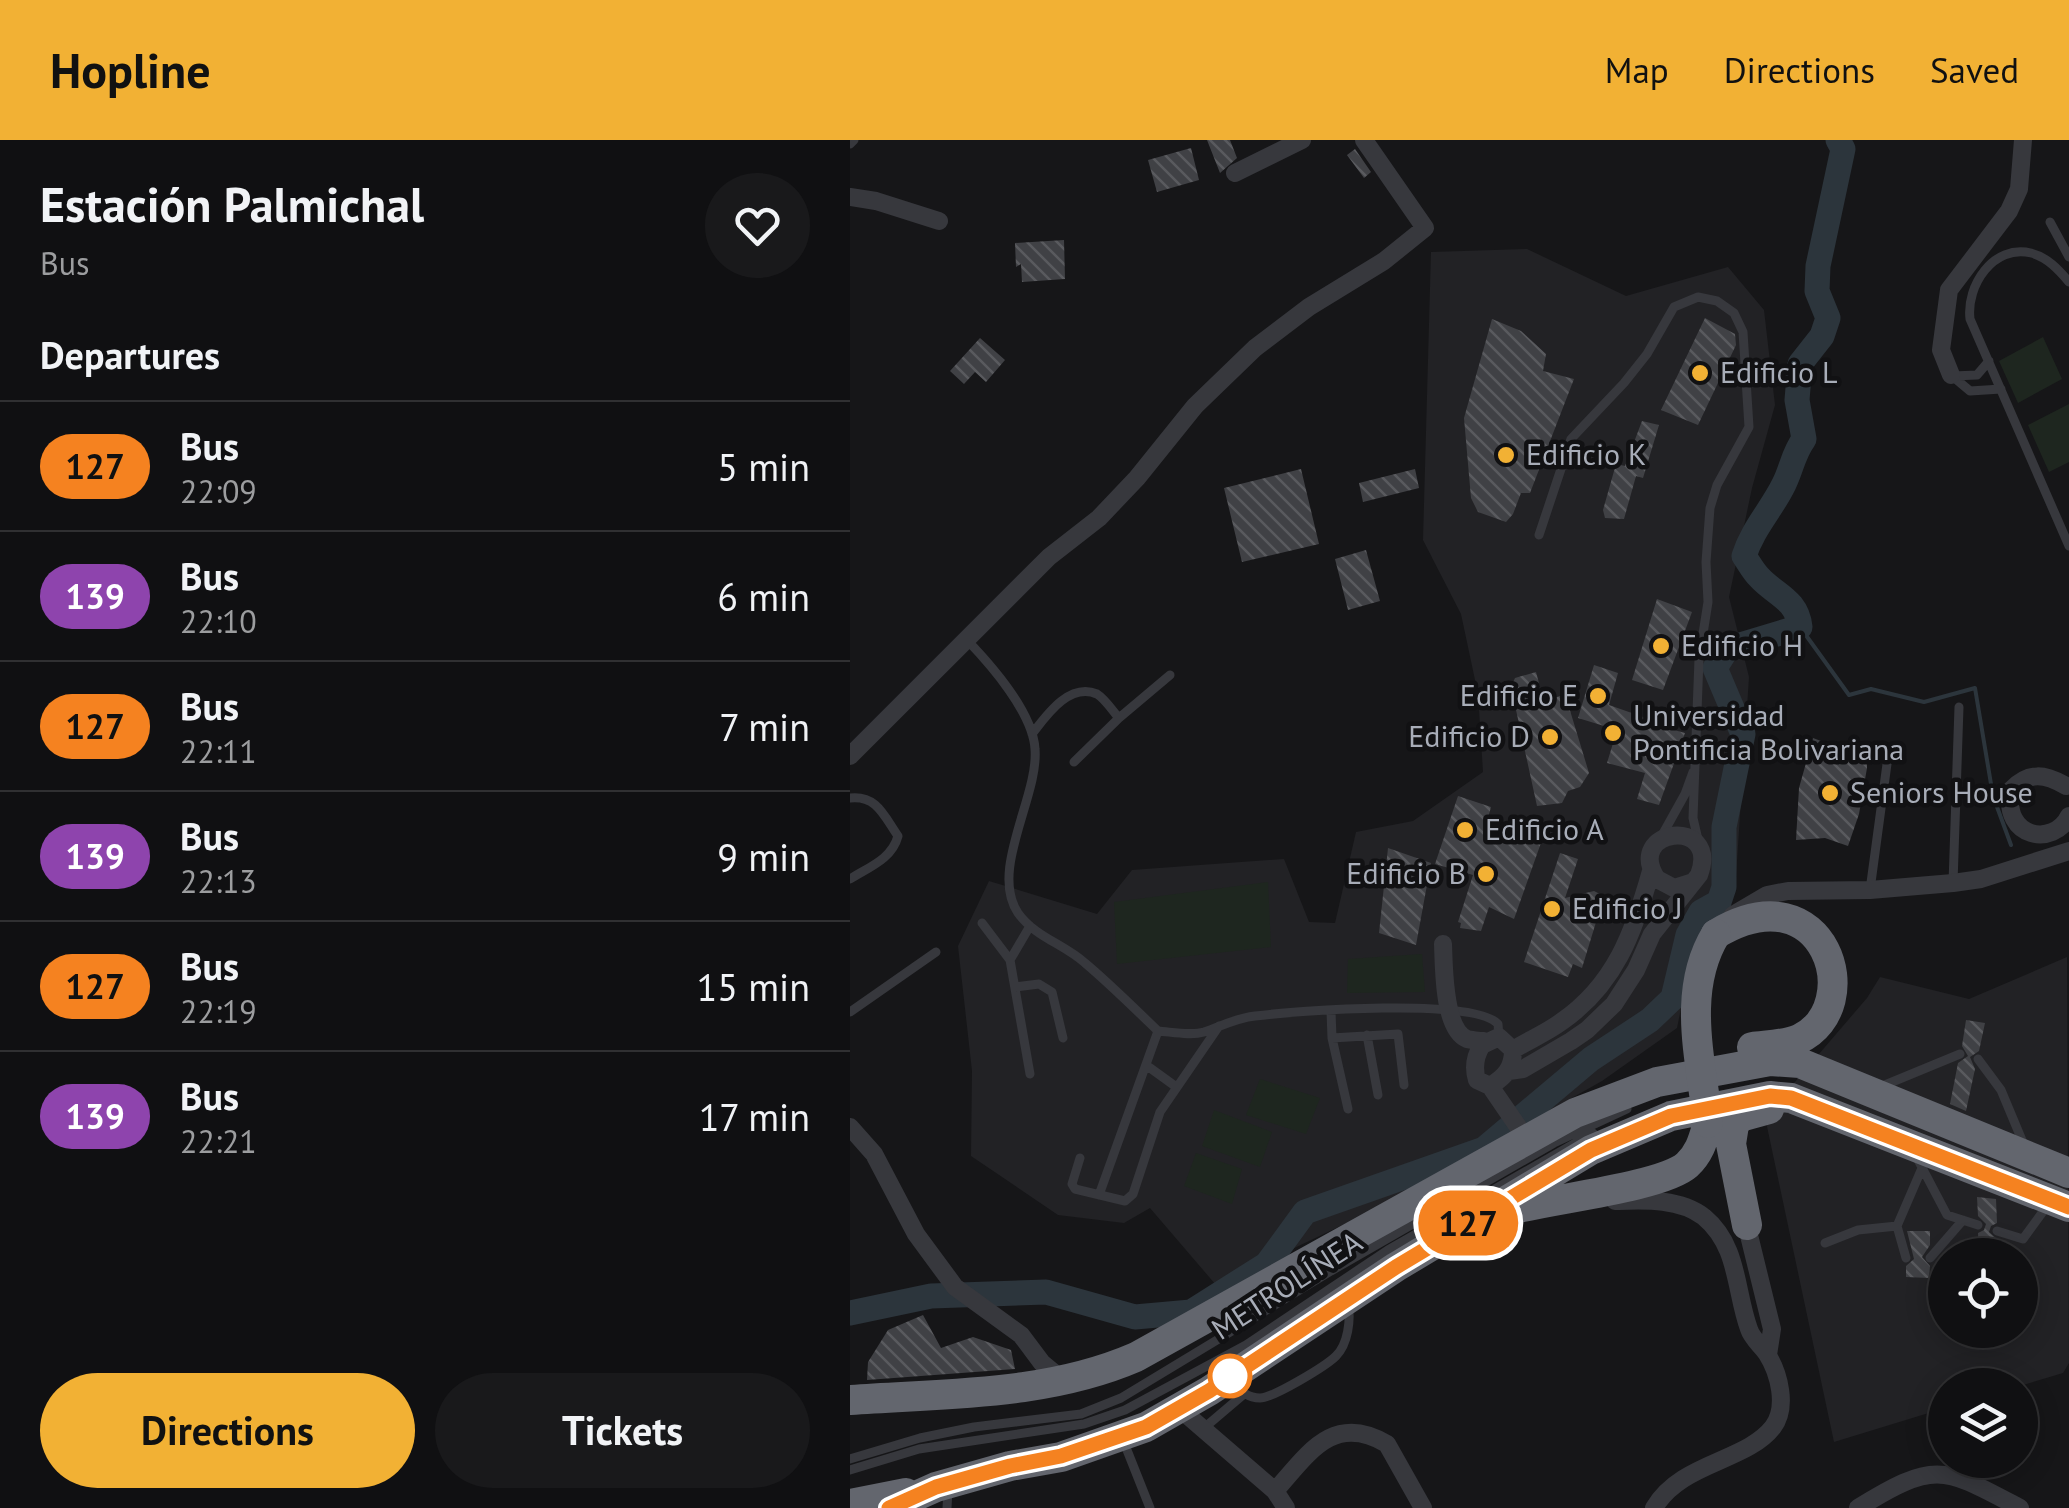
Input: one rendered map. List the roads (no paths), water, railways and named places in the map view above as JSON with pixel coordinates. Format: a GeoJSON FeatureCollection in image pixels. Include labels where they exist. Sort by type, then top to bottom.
{"type":"FeatureCollection","features":[{"type":"Feature","properties":{"kind":"highway"},"geometry":{"type":"LineString","coordinates":[[1459,1228],[1544,1200],[1668,1177],[1687,1165],[1701,1147],[1700,1103],[1695,990],[1704,952],[1716,934],[1752,917],[1790,918],[1808,929],[1823,946],[1833,977],[1830,999],[1819,1022],[1796,1040],[1716,1053],[1649,1092]]}},
{"type":"Feature","properties":{"kind":"highway"},"geometry":{"type":"LineString","coordinates":[[850,1400],[1097,1374],[1136,1357],[1522,1134],[1575,1113],[1770,1061],[1800,1063],[2058,1182]]}},
{"type":"Feature","properties":{"kind":"highway"},"geometry":{"type":"LineString","coordinates":[[889,1508],[1010,1466],[1061,1456],[1192,1419],[1348,1299],[1459,1228],[1591,1150],[1671,1116],[1770,1096],[1808,1103],[1916,1156],[2058,1182]]}},
{"type":"Feature","properties":{"kind":"highway"},"geometry":{"type":"LineString","coordinates":[[1747,1225],[1730,1144],[1734,1125],[1750,1113],[1808,1103]]}},
{"type":"Feature","properties":{"kind":"highway"},"geometry":{"type":"LineString","coordinates":[[850,1416],[897,1397]]}},
{"type":"Feature","properties":{"kind":"highway"},"geometry":{"type":"LineString","coordinates":[[850,1504],[944,1492]]}},
{"type":"Feature","properties":{"kind":"street"},"geometry":{"type":"LineString","coordinates":[[1236,174],[1302,140]]}},
{"type":"Feature","properties":{"kind":"street"},"geometry":{"type":"LineString","coordinates":[[850,756],[965,638],[1138,478],[1196,406],[1256,348],[1309,307],[1384,261],[1425,228],[1364,140]]}},
{"type":"Feature","properties":{"kind":"street"},"geometry":{"type":"LineString","coordinates":[[1951,375],[1941,350],[1949,290],[2009,211],[2019,189],[2023,140]]}},
{"type":"Feature","properties":{"kind":"street"},"geometry":{"type":"LineString","coordinates":[[850,197],[876,200],[939,221]]}},
{"type":"Feature","properties":{"kind":"street"},"geometry":{"type":"LineString","coordinates":[[2066,786],[2041,775],[2030,776],[2011,790],[2008,806],[2011,820],[2024,830],[2040,834],[2055,831],[2068,819]]}},
{"type":"Feature","properties":{"kind":"street"},"geometry":{"type":"LineString","coordinates":[[1490,1086],[1509,1070],[1523,1069],[1588,1030],[1614,1004],[1636,970],[1652,934],[1702,866],[1699,848],[1682,835],[1660,840],[1650,854],[1651,871],[1629,941],[1601,987],[1562,1022],[1513,1050],[1509,1070]]}},
{"type":"Feature","properties":{"kind":"street"},"geometry":{"type":"LineString","coordinates":[[1716,934],[1730,917],[1767,895],[1788,890],[1870,890],[1982,879],[2069,851]]}},
{"type":"Feature","properties":{"kind":"street"},"geometry":{"type":"LineString","coordinates":[[1651,871],[1665,885],[1684,886],[1692,882]]}},
{"type":"Feature","properties":{"kind":"street"},"geometry":{"type":"LineString","coordinates":[[1442,944],[1450,1012],[1462,1036],[1468,1040],[1491,1039],[1513,1050]]}},
{"type":"Feature","properties":{"kind":"street"},"geometry":{"type":"LineString","coordinates":[[1491,1039],[1477,1052],[1475,1073],[1478,1080],[1490,1086],[1522,1134]]}},
{"type":"Feature","properties":{"kind":"street"},"geometry":{"type":"LineString","coordinates":[[1700,1103],[1747,1225],[1772,1329],[1768,1355]]}},
{"type":"Feature","properties":{"kind":"street"},"geometry":{"type":"LineString","coordinates":[[850,1127],[874,1154],[916,1234],[955,1288],[1021,1335],[1049,1377]]}},
{"type":"Feature","properties":{"kind":"street"},"geometry":{"type":"LineString","coordinates":[[1459,1228],[1489,1226],[1582,1203],[1662,1201],[1685,1207],[1704,1218],[1723,1240],[1736,1267],[1750,1332],[1768,1355],[1778,1379],[1779,1416],[1759,1439],[1668,1489],[1654,1508]]}},
{"type":"Feature","properties":{"kind":"street"},"geometry":{"type":"LineString","coordinates":[[1192,1419],[1276,1491],[1286,1508]]}},
{"type":"Feature","properties":{"kind":"street"},"geometry":{"type":"LineString","coordinates":[[1276,1491],[1320,1443],[1334,1434],[1352,1432],[1387,1444],[1423,1508]]}},
{"type":"Feature","properties":{"kind":"street"},"geometry":{"type":"LineString","coordinates":[[1858,1508],[1911,1479],[1943,1472],[1959,1476],[2020,1508]]}},
{"type":"Feature","properties":{"kind":"lane"},"geometry":{"type":"LineString","coordinates":[[2050,222],[2069,257]]}},
{"type":"Feature","properties":{"kind":"lane"},"geometry":{"type":"LineString","coordinates":[[2069,282],[2045,259],[2029,252],[2014,252],[1978,277],[1968,304],[1976,332],[2069,546]]}},
{"type":"Feature","properties":{"kind":"lane"},"geometry":{"type":"LineString","coordinates":[[1539,536],[1571,439],[1602,410],[1647,354],[1674,307],[1698,297],[1728,307],[1743,332],[1749,427],[1717,485],[1710,508],[1693,818],[1699,848]]}},
{"type":"Feature","properties":{"kind":"lane"},"geometry":{"type":"LineString","coordinates":[[1951,375],[1977,374],[1989,361]]}},
{"type":"Feature","properties":{"kind":"lane"},"geometry":{"type":"LineString","coordinates":[[1951,375],[1970,390],[2001,390]]}},
{"type":"Feature","properties":{"kind":"lane"},"geometry":{"type":"LineString","coordinates":[[965,638],[994,670],[1032,734],[1033,772],[1008,874],[1016,910],[1030,926],[1086,963],[1158,1031],[1202,1033],[1234,1019],[1398,1008],[1492,1018],[1498,1024],[1491,1039]]}},
{"type":"Feature","properties":{"kind":"lane"},"geometry":{"type":"LineString","coordinates":[[1074,762],[1170,675]]}},
{"type":"Feature","properties":{"kind":"lane"},"geometry":{"type":"LineString","coordinates":[[1032,734],[1050,710],[1067,696],[1087,692],[1100,695],[1119,718]]}},
{"type":"Feature","properties":{"kind":"lane"},"geometry":{"type":"LineString","coordinates":[[1953,883],[1959,707]]}},
{"type":"Feature","properties":{"kind":"lane"},"geometry":{"type":"LineString","coordinates":[[1660,840],[1685,794],[1698,755]]}},
{"type":"Feature","properties":{"kind":"lane"},"geometry":{"type":"LineString","coordinates":[[1870,890],[1887,764]]}},
{"type":"Feature","properties":{"kind":"lane"},"geometry":{"type":"LineString","coordinates":[[850,798],[874,801],[898,836],[895,848],[850,880]]}},
{"type":"Feature","properties":{"kind":"lane"},"geometry":{"type":"LineString","coordinates":[[982,924],[1010,960],[1030,1074]]}},
{"type":"Feature","properties":{"kind":"lane"},"geometry":{"type":"LineString","coordinates":[[1010,960],[1030,926]]}},
{"type":"Feature","properties":{"kind":"lane"},"geometry":{"type":"LineString","coordinates":[[850,1012],[936,952]]}},
{"type":"Feature","properties":{"kind":"lane"},"geometry":{"type":"LineString","coordinates":[[1016,987],[1040,984],[1052,992],[1064,1038]]}},
{"type":"Feature","properties":{"kind":"lane"},"geometry":{"type":"LineString","coordinates":[[1331,1011],[1332,1038],[1348,1109]]}},
{"type":"Feature","properties":{"kind":"lane"},"geometry":{"type":"LineString","coordinates":[[1080,1158],[1072,1184],[1075,1189],[1125,1200],[1133,1194],[1160,1112],[1219,1026]]}},
{"type":"Feature","properties":{"kind":"lane"},"geometry":{"type":"LineString","coordinates":[[1099,1194],[1158,1031]]}},
{"type":"Feature","properties":{"kind":"lane"},"geometry":{"type":"LineString","coordinates":[[1332,1038],[1398,1034],[1404,1085]]}},
{"type":"Feature","properties":{"kind":"lane"},"geometry":{"type":"LineString","coordinates":[[1367,1035],[1378,1095]]}},
{"type":"Feature","properties":{"kind":"lane"},"geometry":{"type":"LineString","coordinates":[[1868,1097],[1960,1054]]}},
{"type":"Feature","properties":{"kind":"lane"},"geometry":{"type":"LineString","coordinates":[[1978,1059],[2002,1090],[2058,1182]]}},
{"type":"Feature","properties":{"kind":"lane"},"geometry":{"type":"LineString","coordinates":[[1146,1065],[1175,1086]]}},
{"type":"Feature","properties":{"kind":"lane"},"geometry":{"type":"LineString","coordinates":[[1700,1103],[1720,1088]]}},
{"type":"Feature","properties":{"kind":"lane","name":"METROLÍNEA"},"geometry":{"type":"LineString","coordinates":[[850,1459],[974,1427],[1081,1414],[1121,1398],[1357,1256],[1649,1092]]}},
{"type":"Feature","properties":{"kind":"lane"},"geometry":{"type":"LineString","coordinates":[[1868,1097],[2058,1182]]}},
{"type":"Feature","properties":{"kind":"lane","name":"METROLÍNEA"},"geometry":{"type":"LineString","coordinates":[[850,1470],[919,1449],[1084,1424],[1125,1410],[1246,1345],[1388,1250],[1566,1146],[1632,1117]]}},
{"type":"Feature","properties":{"kind":"lane"},"geometry":{"type":"LineString","coordinates":[[1916,1156],[1946,1215],[1978,1225]]}},
{"type":"Feature","properties":{"kind":"lane"},"geometry":{"type":"LineString","coordinates":[[1906,1258],[1897,1226],[1916,1156]]}},
{"type":"Feature","properties":{"kind":"lane"},"geometry":{"type":"LineString","coordinates":[[1997,1231],[2022,1239],[2058,1182]]}},
{"type":"Feature","properties":{"kind":"lane"},"geometry":{"type":"LineString","coordinates":[[1947,1238],[1963,1220]]}},
{"type":"Feature","properties":{"kind":"lane"},"geometry":{"type":"LineString","coordinates":[[1825,1243],[1858,1230],[1897,1226]]}},
{"type":"Feature","properties":{"kind":"lane"},"geometry":{"type":"LineString","coordinates":[[1236,1386],[1260,1398],[1274,1394],[1336,1357],[1347,1329],[1348,1299]]}},
{"type":"Feature","properties":{"kind":"lane"},"geometry":{"type":"LineString","coordinates":[[1122,1437],[1150,1508]]}},
{"type":"Feature","properties":{"kind":"waterway"},"geometry":{"type":"LineString","coordinates":[[850,1313],[931,1296],[1046,1292],[1135,1317],[1191,1312],[1267,1264],[1305,1212],[1484,1149],[1591,1059],[1650,1020],[1673,998],[1688,935],[1701,912],[1719,902],[1724,887],[1724,827],[1743,734],[1715,668],[1727,649],[1800,627],[1795,610],[1759,577],[1744,556],[1804,439],[1797,400],[1800,364],[1822,336],[1828,318],[1817,291],[1818,266],[1843,149],[1838,140]]}},
{"type":"Feature","properties":{"kind":"waterway"},"geometry":{"type":"LineString","coordinates":[[1800,627],[1849,695],[1871,689],[1924,702],[1975,688],[1993,796],[2011,845]]}},
{"type":"Feature","properties":{"kind":"place","name":"Edificio L"},"geometry":{"type":"Point","coordinates":[1700,373]}},
{"type":"Feature","properties":{"kind":"place","name":"Edificio K"},"geometry":{"type":"Point","coordinates":[1506,455]}},
{"type":"Feature","properties":{"kind":"place","name":"Edificio H"},"geometry":{"type":"Point","coordinates":[1661,646]}},
{"type":"Feature","properties":{"kind":"place","name":"Edificio E"},"geometry":{"type":"Point","coordinates":[1598,696]}},
{"type":"Feature","properties":{"kind":"place","name":"Universidad Pontificia Bolivariana"},"geometry":{"type":"Point","coordinates":[1613,733]}},
{"type":"Feature","properties":{"kind":"place","name":"Edificio D"},"geometry":{"type":"Point","coordinates":[1550,737]}},
{"type":"Feature","properties":{"kind":"place","name":"Seniors House"},"geometry":{"type":"Point","coordinates":[1830,793]}},
{"type":"Feature","properties":{"kind":"place","name":"Edificio A"},"geometry":{"type":"Point","coordinates":[1465,830]}},
{"type":"Feature","properties":{"kind":"place","name":"Edificio B"},"geometry":{"type":"Point","coordinates":[1486,874]}},
{"type":"Feature","properties":{"kind":"place","name":"Edificio J"},"geometry":{"type":"Point","coordinates":[1552,909]}}]}
